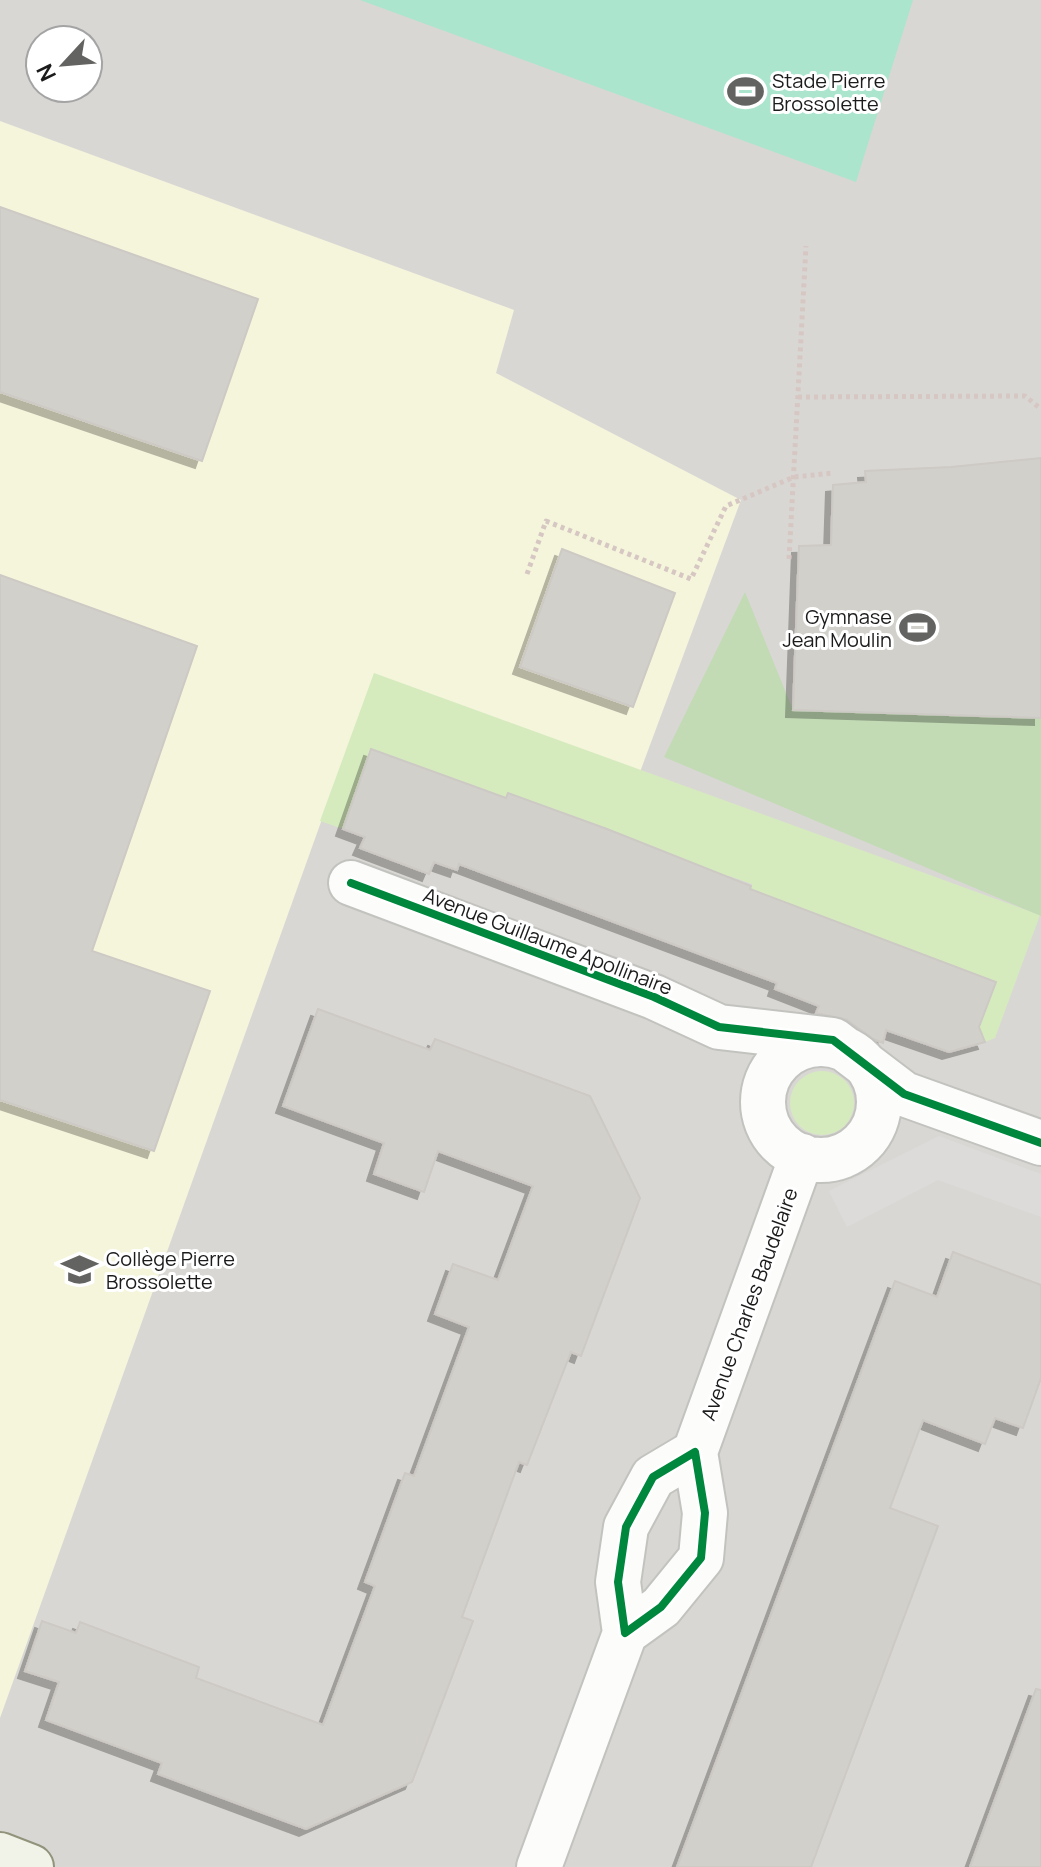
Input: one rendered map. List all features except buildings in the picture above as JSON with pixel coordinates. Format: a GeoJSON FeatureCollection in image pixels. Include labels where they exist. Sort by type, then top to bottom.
{"type":"FeatureCollection","features":[{"type":"Feature","properties":{"kind":"main road"},"geometry":{"type":"LineString","coordinates":[[0,1855],[31,1867]]}},
{"type":"Feature","properties":{"kind":"street","name":"Avenue Guillaume Apollinaire"},"geometry":{"type":"LineString","coordinates":[[351,883],[654,997],[719,1027],[833,1040],[904,1094],[1037,1130]]}},
{"type":"Feature","properties":{"kind":"street"},"geometry":{"type":"LineString","coordinates":[[719,1027],[730,1038],[764,1089]]}},
{"type":"Feature","properties":{"kind":"street"},"geometry":{"type":"LineString","coordinates":[[811,1044],[834,1045],[854,1054],[871,1070],[879,1091],[879,1114],[870,1135],[853,1151],[832,1160],[809,1159],[788,1150],[772,1134],[764,1112],[764,1089],[774,1068],[789,1052],[811,1044]]}},
{"type":"Feature","properties":{"kind":"street","name":"Avenue Charles Baudelaire"},"geometry":{"type":"LineString","coordinates":[[625,1633],[661,1607],[701,1558],[705,1513],[695,1452],[802,1156]]}},
{"type":"Feature","properties":{"kind":"street"},"geometry":{"type":"LineString","coordinates":[[539,1867],[625,1633],[618,1582],[626,1527],[653,1477],[695,1452]]}},
{"type":"Feature","properties":{"kind":"path"},"geometry":{"type":"LineString","coordinates":[[789,559],[806,246]]}},
{"type":"Feature","properties":{"kind":"path"},"geometry":{"type":"LineString","coordinates":[[798,397],[1025,396],[1041,409]]}},
{"type":"Feature","properties":{"kind":"path"},"geometry":{"type":"LineString","coordinates":[[527,574],[546,521],[691,579],[726,506],[794,477],[833,473]]}},
{"type":"Feature","properties":{"kind":"shaded area"},"geometry":{"type":"Polygon","coordinates":[[[0,0],[1041,0],[1041,1867],[0,1867],[0,0]]]}},
{"type":"Feature","properties":{"kind":"shaded area","name":"Collège Pierre Brossolette"},"geometry":{"type":"Polygon","coordinates":[[[0,121],[514,310],[496,373],[741,500],[640,772],[374,674],[0,1718],[0,121]]]}},
{"type":"Feature","properties":{"kind":"shaded area"},"geometry":{"type":"Polygon","coordinates":[[[939,1136],[1041,1174],[1041,1217],[938,1180],[847,1227],[829,1191],[939,1136]]]}},
{"type":"Feature","properties":{"kind":"green space","name":"Stade Pierre Brossolette"},"geometry":{"type":"Polygon","coordinates":[[[360,0],[913,0],[856,182],[360,0]]]}},
{"type":"Feature","properties":{"kind":"green space"},"geometry":{"type":"Polygon","coordinates":[[[745,592],[793,710],[1041,718],[1041,916],[664,757],[745,592]]]}},
{"type":"Feature","properties":{"kind":"green space"},"geometry":{"type":"Polygon","coordinates":[[[374,673],[1040,915],[995,1038],[985,1042],[979,1027],[995,981],[770,897],[723,963],[752,884],[729,876],[727,880],[640,842],[610,921],[591,914],[620,835],[508,793],[478,871],[459,865],[486,790],[462,781],[457,797],[389,774],[395,758],[372,750],[343,829],[320,821],[374,673]]]}},
{"type":"Feature","properties":{"kind":"green space"},"geometry":{"type":"Polygon","coordinates":[[[822,1071],[845,1080],[854,1103],[845,1126],[822,1135],[799,1126],[790,1103],[799,1080],[822,1071]]]}},
{"type":"Feature","properties":{"kind":"cycle path"},"geometry":{"type":"LineString","coordinates":[[351,883],[654,997],[719,1027],[833,1040],[904,1094],[1041,1143]]}},
{"type":"Feature","properties":{"kind":"cycle path"},"geometry":{"type":"LineString","coordinates":[[695,1452],[705,1513],[701,1558],[661,1607],[625,1633],[618,1582],[626,1527],[653,1477],[695,1452]]}},
{"type":"Feature","properties":{"kind":"place","name":"Stade Pierre Brossolette"},"geometry":{"type":"Point","coordinates":[746,91]}},
{"type":"Feature","properties":{"kind":"place","name":"Gymnase Jean Moulin"},"geometry":{"type":"Point","coordinates":[918,628]}},
{"type":"Feature","properties":{"kind":"place","name":"Collège Pierre Brossolette"},"geometry":{"type":"Point","coordinates":[80,1270]}}]}
